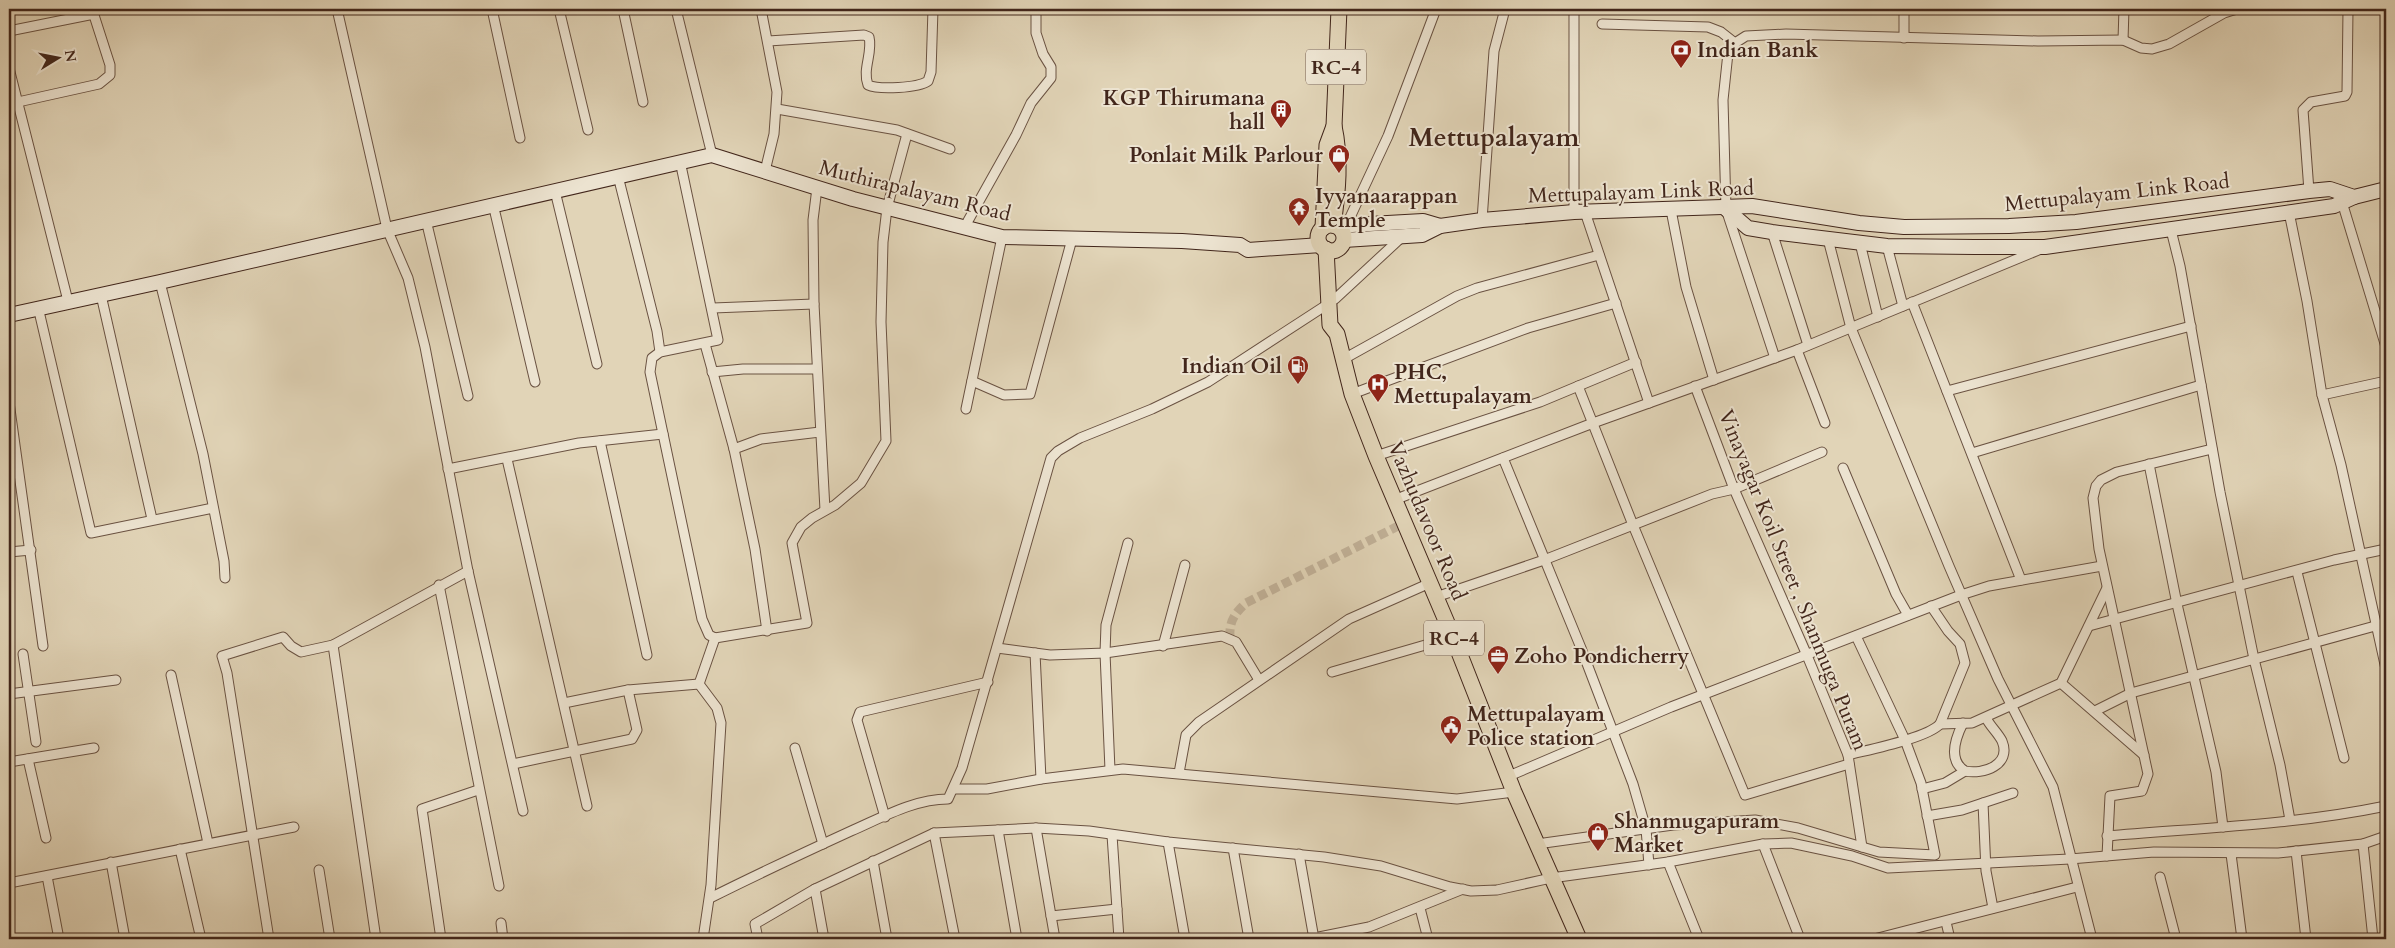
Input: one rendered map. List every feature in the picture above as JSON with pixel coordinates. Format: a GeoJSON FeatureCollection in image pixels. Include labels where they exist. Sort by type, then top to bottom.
{"type":"FeatureCollection","features":[{"type":"Feature","properties":{"kind":"main road","name":"RC-4"},"geometry":{"type":"LineString","coordinates":[[1332,237],[1327,145],[1334,126],[1339,9]]}},
{"type":"Feature","properties":{"kind":"main road","name":"Vazhudavoor Road"},"geometry":{"type":"LineString","coordinates":[[1332,237],[1331,302],[1339,322],[1337,334],[1352,394],[1394,500],[1453,637],[1514,792],[1579,939]]}},
{"type":"Feature","properties":{"kind":"street"},"geometry":{"type":"LineString","coordinates":[[337,9],[387,229],[408,278],[436,399],[468,571],[523,811]]}},
{"type":"Feature","properties":{"kind":"street"},"geometry":{"type":"LineString","coordinates":[[492,9],[520,138]]}},
{"type":"Feature","properties":{"kind":"street"},"geometry":{"type":"LineString","coordinates":[[560,9],[588,130]]}},
{"type":"Feature","properties":{"kind":"street"},"geometry":{"type":"LineString","coordinates":[[623,9],[643,102]]}},
{"type":"Feature","properties":{"kind":"street"},"geometry":{"type":"LineString","coordinates":[[9,315],[712,155],[676,9]]}},
{"type":"Feature","properties":{"kind":"street"},"geometry":{"type":"LineString","coordinates":[[761,9],[777,92],[774,134],[765,172]]}},
{"type":"Feature","properties":{"kind":"street"},"geometry":{"type":"LineString","coordinates":[[768,41],[864,35],[869,37],[871,44],[866,70],[868,85],[877,87],[920,85],[928,81],[931,72],[933,9]]}},
{"type":"Feature","properties":{"kind":"street"},"geometry":{"type":"LineString","coordinates":[[967,229],[1016,136],[1031,103],[1051,78],[1051,67],[1038,38],[1036,9]]}},
{"type":"Feature","properties":{"kind":"street"},"geometry":{"type":"LineString","coordinates":[[1332,237],[1388,136],[1436,9]]}},
{"type":"Feature","properties":{"kind":"street"},"geometry":{"type":"LineString","coordinates":[[1482,220],[1494,51],[1505,9]]}},
{"type":"Feature","properties":{"kind":"street"},"geometry":{"type":"LineString","coordinates":[[1574,9],[1579,212],[1599,254],[1649,403]]}},
{"type":"Feature","properties":{"kind":"street"},"geometry":{"type":"LineString","coordinates":[[1904,9],[1904,38]]}},
{"type":"Feature","properties":{"kind":"street"},"geometry":{"type":"LineString","coordinates":[[2123,40],[2124,9]]}},
{"type":"Feature","properties":{"kind":"street"},"geometry":{"type":"LineString","coordinates":[[1775,358],[1726,208],[1723,100],[1728,53],[1735,43],[1746,36],[1780,34],[1904,38],[2123,40],[2141,48],[2152,49],[2169,44],[2224,13],[2237,9]]}},
{"type":"Feature","properties":{"kind":"street"},"geometry":{"type":"LineString","coordinates":[[2317,9],[2364,9]]}},
{"type":"Feature","properties":{"kind":"street"},"geometry":{"type":"LineString","coordinates":[[2310,191],[2303,110],[2311,102],[2345,96],[2347,92],[2348,10]]}},
{"type":"Feature","properties":{"kind":"street"},"geometry":{"type":"LineString","coordinates":[[9,31],[93,11],[110,65],[110,75],[99,84],[18,102]]}},
{"type":"Feature","properties":{"kind":"street"},"geometry":{"type":"LineString","coordinates":[[1602,24],[1708,27],[1721,32],[1735,43]]}},
{"type":"Feature","properties":{"kind":"street"},"geometry":{"type":"LineString","coordinates":[[9,68],[68,301]]}},
{"type":"Feature","properties":{"kind":"street"},"geometry":{"type":"LineString","coordinates":[[777,109],[871,124],[950,149]]}},
{"type":"Feature","properties":{"kind":"street"},"geometry":{"type":"LineString","coordinates":[[680,161],[713,308],[718,340],[660,352],[650,364],[702,619],[709,635],[715,638],[807,623],[792,543],[801,527],[861,483],[886,441],[881,322],[883,242],[887,208],[907,134]]}},
{"type":"Feature","properties":{"kind":"street","name":"Muthirapalayam Road"},"geometry":{"type":"LineString","coordinates":[[712,155],[887,208],[997,235],[1072,239],[1182,241],[1240,245],[1250,240],[1332,237]]}},
{"type":"Feature","properties":{"kind":"street"},"geometry":{"type":"LineString","coordinates":[[618,176],[657,331],[660,352]]}},
{"type":"Feature","properties":{"kind":"street"},"geometry":{"type":"LineString","coordinates":[[818,188],[813,220],[814,304],[825,510]]}},
{"type":"Feature","properties":{"kind":"street","name":"Mettupalayam Link Road"},"geometry":{"type":"LineString","coordinates":[[1332,237],[1422,235],[1440,226],[1482,220],[1579,212],[1752,206],[1859,223],[1904,227],[2009,226],[2076,222],[2330,189],[2348,200]]}},
{"type":"Feature","properties":{"kind":"street"},"geometry":{"type":"LineString","coordinates":[[1726,208],[1748,228],[1860,243],[1888,246],[2045,247],[2334,206],[2386,189]]}},
{"type":"Feature","properties":{"kind":"street"},"geometry":{"type":"LineString","coordinates":[[555,191],[597,364]]}},
{"type":"Feature","properties":{"kind":"street"},"geometry":{"type":"LineString","coordinates":[[2348,200],[2386,348]]}},
{"type":"Feature","properties":{"kind":"street"},"geometry":{"type":"LineString","coordinates":[[493,204],[535,382]]}},
{"type":"Feature","properties":{"kind":"street"},"geometry":{"type":"LineString","coordinates":[[1671,210],[1686,287],[1714,380]]}},
{"type":"Feature","properties":{"kind":"street"},"geometry":{"type":"LineString","coordinates":[[2289,212],[2302,272],[2322,395],[2361,555],[2386,669]]}},
{"type":"Feature","properties":{"kind":"street"},"geometry":{"type":"LineString","coordinates":[[426,220],[468,396]]}},
{"type":"Feature","properties":{"kind":"street"},"geometry":{"type":"LineString","coordinates":[[1332,237],[1423,220],[1440,226]]}},
{"type":"Feature","properties":{"kind":"street"},"geometry":{"type":"LineString","coordinates":[[2171,230],[2254,659],[2266,702],[2290,820]]}},
{"type":"Feature","properties":{"kind":"street"},"geometry":{"type":"LineString","coordinates":[[1772,232],[1808,346]]}},
{"type":"Feature","properties":{"kind":"street"},"geometry":{"type":"LineString","coordinates":[[966,408],[997,235]]}},
{"type":"Feature","properties":{"kind":"street"},"geometry":{"type":"LineString","coordinates":[[710,898],[885,816],[925,802],[948,799],[954,789],[988,682],[1051,458],[1058,451],[1080,438],[1152,409],[1208,382],[1331,302],[1403,236]]}},
{"type":"Feature","properties":{"kind":"street"},"geometry":{"type":"LineString","coordinates":[[972,381],[1004,395],[1030,394],[1072,239]]}},
{"type":"Feature","properties":{"kind":"street"},"geometry":{"type":"LineString","coordinates":[[1828,239],[1851,328],[1962,595],[2011,706],[2053,787],[2077,888],[2092,939]]}},
{"type":"Feature","properties":{"kind":"street"},"geometry":{"type":"LineString","coordinates":[[1860,243],[1878,317]]}},
{"type":"Feature","properties":{"kind":"street"},"geometry":{"type":"LineString","coordinates":[[1888,246],[1903,306]]}},
{"type":"Feature","properties":{"kind":"street"},"geometry":{"type":"LineString","coordinates":[[1394,500],[1593,423],[1808,346],[2045,247]]}},
{"type":"Feature","properties":{"kind":"street"},"geometry":{"type":"LineString","coordinates":[[1342,360],[1457,296],[1477,288],[1599,254]]}},
{"type":"Feature","properties":{"kind":"street"},"geometry":{"type":"LineString","coordinates":[[160,282],[191,405],[213,508],[225,578]]}},
{"type":"Feature","properties":{"kind":"street"},"geometry":{"type":"LineString","coordinates":[[101,295],[152,519]]}},
{"type":"Feature","properties":{"kind":"street"},"geometry":{"type":"LineString","coordinates":[[1912,302],[2021,580]]}},
{"type":"Feature","properties":{"kind":"street"},"geometry":{"type":"LineString","coordinates":[[1352,394],[1528,328],[1616,303]]}},
{"type":"Feature","properties":{"kind":"street"},"geometry":{"type":"LineString","coordinates":[[713,308],[814,304]]}},
{"type":"Feature","properties":{"kind":"street"},"geometry":{"type":"LineString","coordinates":[[38,307],[91,533],[213,508]]}},
{"type":"Feature","properties":{"kind":"street"},"geometry":{"type":"LineString","coordinates":[[1947,391],[2191,326]]}},
{"type":"Feature","properties":{"kind":"street"},"geometry":{"type":"LineString","coordinates":[[705,344],[734,449],[755,549],[767,631]]}},
{"type":"Feature","properties":{"kind":"street"},"geometry":{"type":"LineString","coordinates":[[1797,350],[1824,423]]}},
{"type":"Feature","properties":{"kind":"street"},"geometry":{"type":"LineString","coordinates":[[1376,456],[1540,402],[1636,362]]}},
{"type":"Feature","properties":{"kind":"street"},"geometry":{"type":"LineString","coordinates":[[712,372],[743,369],[816,369]]}},
{"type":"Feature","properties":{"kind":"street"},"geometry":{"type":"LineString","coordinates":[[2322,395],[2386,381]]}},
{"type":"Feature","properties":{"kind":"street"},"geometry":{"type":"LineString","coordinates":[[1972,454],[2201,385]]}},
{"type":"Feature","properties":{"kind":"street"},"geometry":{"type":"LineString","coordinates":[[1578,386],[1632,525],[1705,694],[1745,795],[1905,740],[1936,728],[1940,724],[1965,663],[1960,644],[1948,632],[1931,606]]}},
{"type":"Feature","properties":{"kind":"street","name":"Vinayagar Koil Street , Shanmuga Puram"},"geometry":{"type":"LineString","coordinates":[[1695,386],[1734,489],[1806,653],[1848,760],[1862,847]]}},
{"type":"Feature","properties":{"kind":"street"},"geometry":{"type":"LineString","coordinates":[[9,402],[31,550],[42,646]]}},
{"type":"Feature","properties":{"kind":"street"},"geometry":{"type":"LineString","coordinates":[[734,449],[769,437],[820,432]]}},
{"type":"Feature","properties":{"kind":"street"},"geometry":{"type":"LineString","coordinates":[[448,469],[600,441],[663,434]]}},
{"type":"Feature","properties":{"kind":"street"},"geometry":{"type":"LineString","coordinates":[[600,441],[647,655]]}},
{"type":"Feature","properties":{"kind":"street"},"geometry":{"type":"LineString","coordinates":[[2107,856],[2110,796],[2142,791],[2148,774],[2102,566],[2093,511],[2096,486],[2101,480],[2117,472],[2212,449]]}},
{"type":"Feature","properties":{"kind":"street"},"geometry":{"type":"LineString","coordinates":[[1178,773],[1189,730],[1349,619],[1433,590],[1544,560],[1712,494],[1734,489],[1822,452]]}},
{"type":"Feature","properties":{"kind":"street"},"geometry":{"type":"LineString","coordinates":[[1503,458],[1614,731],[1646,829],[1649,865]]}},
{"type":"Feature","properties":{"kind":"street"},"geometry":{"type":"LineString","coordinates":[[507,459],[587,806]]}},
{"type":"Feature","properties":{"kind":"street"},"geometry":{"type":"LineString","coordinates":[[2149,464],[2177,604],[2216,772],[2222,827]]}},
{"type":"Feature","properties":{"kind":"street"},"geometry":{"type":"LineString","coordinates":[[1843,468],[1896,594],[1908,615]]}},
{"type":"Feature","properties":{"kind":"street"},"geometry":{"type":"LineString","coordinates":[[1110,770],[1105,653],[1106,625],[1128,543]]}},
{"type":"Feature","properties":{"kind":"street"},"geometry":{"type":"LineString","coordinates":[[2089,626],[2386,549]]}},
{"type":"Feature","properties":{"kind":"street"},"geometry":{"type":"LineString","coordinates":[[9,552],[31,550]]}},
{"type":"Feature","properties":{"kind":"street"},"geometry":{"type":"LineString","coordinates":[[1163,646],[1185,565]]}},
{"type":"Feature","properties":{"kind":"street"},"geometry":{"type":"LineString","coordinates":[[1509,776],[1806,653],[1962,595],[1990,586],[2102,566]]}},
{"type":"Feature","properties":{"kind":"street"},"geometry":{"type":"LineString","coordinates":[[269,939],[227,673],[222,656],[283,637],[291,646],[301,652],[333,645],[439,585],[468,571]]}},
{"type":"Feature","properties":{"kind":"street"},"geometry":{"type":"LineString","coordinates":[[2297,572],[2344,758]]}},
{"type":"Feature","properties":{"kind":"street"},"geometry":{"type":"LineString","coordinates":[[439,585],[478,790],[499,886]]}},
{"type":"Feature","properties":{"kind":"street"},"geometry":{"type":"LineString","coordinates":[[1940,724],[1972,723],[2061,683],[2089,626],[2096,606],[2107,588]]}},
{"type":"Feature","properties":{"kind":"street"},"geometry":{"type":"LineString","coordinates":[[2095,711],[2131,693],[2386,623]]}},
{"type":"Feature","properties":{"kind":"street"},"geometry":{"type":"LineString","coordinates":[[997,648],[1050,655],[1105,653],[1222,636],[1236,642],[1259,680]]}},
{"type":"Feature","properties":{"kind":"street"},"geometry":{"type":"LineString","coordinates":[[1537,844],[1646,829],[1755,820],[1798,828],[1879,852],[1935,855],[1922,789],[1905,740],[1856,636]]}},
{"type":"Feature","properties":{"kind":"street"},"geometry":{"type":"LineString","coordinates":[[1332,672],[1453,637]]}},
{"type":"Feature","properties":{"kind":"street"},"geometry":{"type":"LineString","coordinates":[[699,684],[715,638]]}},
{"type":"Feature","properties":{"kind":"street"},"geometry":{"type":"LineString","coordinates":[[333,645],[376,939]]}},
{"type":"Feature","properties":{"kind":"street"},"geometry":{"type":"LineString","coordinates":[[1035,653],[1041,779]]}},
{"type":"Feature","properties":{"kind":"street"},"geometry":{"type":"LineString","coordinates":[[24,654],[27,691],[36,742]]}},
{"type":"Feature","properties":{"kind":"street"},"geometry":{"type":"LineString","coordinates":[[171,675],[208,843]]}},
{"type":"Feature","properties":{"kind":"street"},"geometry":{"type":"LineString","coordinates":[[9,694],[116,680]]}},
{"type":"Feature","properties":{"kind":"street"},"geometry":{"type":"LineString","coordinates":[[885,816],[857,720],[860,712],[988,682]]}},
{"type":"Feature","properties":{"kind":"street"},"geometry":{"type":"LineString","coordinates":[[2061,683],[2144,756]]}},
{"type":"Feature","properties":{"kind":"street"},"geometry":{"type":"LineString","coordinates":[[564,703],[628,690],[699,684]]}},
{"type":"Feature","properties":{"kind":"street"},"geometry":{"type":"LineString","coordinates":[[699,684],[717,708],[721,723],[710,898],[703,939]]}},
{"type":"Feature","properties":{"kind":"street"},"geometry":{"type":"LineString","coordinates":[[513,764],[625,741],[635,736],[637,730],[628,690]]}},
{"type":"Feature","properties":{"kind":"street"},"geometry":{"type":"LineString","coordinates":[[1963,722],[1954,746],[1957,762],[1965,771],[1974,773],[1990,770],[2002,758],[2002,743],[1986,718]]}},
{"type":"Feature","properties":{"kind":"street"},"geometry":{"type":"LineString","coordinates":[[9,762],[94,748]]}},
{"type":"Feature","properties":{"kind":"street"},"geometry":{"type":"LineString","coordinates":[[795,748],[822,844]]}},
{"type":"Feature","properties":{"kind":"street"},"geometry":{"type":"LineString","coordinates":[[28,759],[46,838]]}},
{"type":"Feature","properties":{"kind":"street"},"geometry":{"type":"LineString","coordinates":[[954,789],[988,789],[1041,779],[1123,769],[1457,799],[1514,792]]}},
{"type":"Feature","properties":{"kind":"street"},"geometry":{"type":"LineString","coordinates":[[1922,789],[1945,783],[1965,771]]}},
{"type":"Feature","properties":{"kind":"street"},"geometry":{"type":"LineString","coordinates":[[441,939],[422,809],[478,790]]}},
{"type":"Feature","properties":{"kind":"street"},"geometry":{"type":"LineString","coordinates":[[1927,816],[1983,803],[2013,793]]}},
{"type":"Feature","properties":{"kind":"street"},"geometry":{"type":"LineString","coordinates":[[1983,803],[1985,863],[1993,908]]}},
{"type":"Feature","properties":{"kind":"street"},"geometry":{"type":"LineString","coordinates":[[2107,836],[2290,820],[2386,806]]}},
{"type":"Feature","properties":{"kind":"street"},"geometry":{"type":"LineString","coordinates":[[9,883],[294,826]]}},
{"type":"Feature","properties":{"kind":"street"},"geometry":{"type":"LineString","coordinates":[[1036,828],[1056,939]]}},
{"type":"Feature","properties":{"kind":"street"},"geometry":{"type":"LineString","coordinates":[[758,939],[755,924],[815,889],[934,834],[1036,828],[1112,835],[1298,854],[1380,866],[1450,887],[1498,890],[1551,878],[1668,862],[1763,844],[1791,842],[1852,856],[1888,868],[2070,859],[2154,852],[2231,854],[2296,851],[2363,844],[2386,836]]}},
{"type":"Feature","properties":{"kind":"street"},"geometry":{"type":"LineString","coordinates":[[998,830],[1017,939]]}},
{"type":"Feature","properties":{"kind":"street"},"geometry":{"type":"LineString","coordinates":[[934,834],[955,939]]}},
{"type":"Feature","properties":{"kind":"street"},"geometry":{"type":"LineString","coordinates":[[1112,835],[1119,939]]}},
{"type":"Feature","properties":{"kind":"street"},"geometry":{"type":"LineString","coordinates":[[1168,842],[1185,939]]}},
{"type":"Feature","properties":{"kind":"street"},"geometry":{"type":"LineString","coordinates":[[1763,844],[1800,939]]}},
{"type":"Feature","properties":{"kind":"street"},"geometry":{"type":"LineString","coordinates":[[2363,844],[2373,939]]}},
{"type":"Feature","properties":{"kind":"street"},"geometry":{"type":"LineString","coordinates":[[1233,848],[1249,939]]}},
{"type":"Feature","properties":{"kind":"street"},"geometry":{"type":"LineString","coordinates":[[180,849],[201,939]]}},
{"type":"Feature","properties":{"kind":"street"},"geometry":{"type":"LineString","coordinates":[[2296,851],[2306,939]]}},
{"type":"Feature","properties":{"kind":"street"},"geometry":{"type":"LineString","coordinates":[[1298,854],[1314,939],[1369,927],[1463,889]]}},
{"type":"Feature","properties":{"kind":"street"},"geometry":{"type":"LineString","coordinates":[[2231,854],[2242,939]]}},
{"type":"Feature","properties":{"kind":"street"},"geometry":{"type":"LineString","coordinates":[[874,861],[887,939]]}},
{"type":"Feature","properties":{"kind":"street"},"geometry":{"type":"LineString","coordinates":[[111,862],[125,939]]}},
{"type":"Feature","properties":{"kind":"street"},"geometry":{"type":"LineString","coordinates":[[1668,862],[1700,939]]}},
{"type":"Feature","properties":{"kind":"street"},"geometry":{"type":"LineString","coordinates":[[319,870],[330,939]]}},
{"type":"Feature","properties":{"kind":"street"},"geometry":{"type":"LineString","coordinates":[[47,876],[59,939]]}},
{"type":"Feature","properties":{"kind":"street"},"geometry":{"type":"LineString","coordinates":[[2160,877],[2176,939]]}},
{"type":"Feature","properties":{"kind":"street"},"geometry":{"type":"LineString","coordinates":[[1875,939],[2077,888]]}},
{"type":"Feature","properties":{"kind":"street"},"geometry":{"type":"LineString","coordinates":[[815,889],[824,939]]}},
{"type":"Feature","properties":{"kind":"street"},"geometry":{"type":"LineString","coordinates":[[1420,908],[1428,939]]}},
{"type":"Feature","properties":{"kind":"street"},"geometry":{"type":"LineString","coordinates":[[1051,916],[1117,910]]}},
{"type":"Feature","properties":{"kind":"street"},"geometry":{"type":"LineString","coordinates":[[1946,922],[1950,939]]}},
{"type":"Feature","properties":{"kind":"street"},"geometry":{"type":"LineString","coordinates":[[501,923],[503,939]]}},
{"type":"Feature","properties":{"kind":"tunnel"},"geometry":{"type":"LineString","coordinates":[[1230,638],[1230,627],[1233,619],[1246,603],[1404,523]]}},
{"type":"Feature","properties":{"kind":"place","name":"Indian Bank"},"geometry":{"type":"Point","coordinates":[1681,69]}},
{"type":"Feature","properties":{"kind":"place","name":"KGP Thirumana hall"},"geometry":{"type":"Point","coordinates":[1281,129]}},
{"type":"Feature","properties":{"kind":"place","name":"Ponlait Milk Parlour"},"geometry":{"type":"Point","coordinates":[1339,174]}},
{"type":"Feature","properties":{"kind":"place","name":"Iyyanaarappan Temple"},"geometry":{"type":"Point","coordinates":[1299,227]}},
{"type":"Feature","properties":{"kind":"place","name":"Indian Oil"},"geometry":{"type":"Point","coordinates":[1298,385]}},
{"type":"Feature","properties":{"kind":"place","name":"PHC, Mettupalayam"},"geometry":{"type":"Point","coordinates":[1378,403]}},
{"type":"Feature","properties":{"kind":"place","name":"Zoho Pondicherry"},"geometry":{"type":"Point","coordinates":[1498,675]}},
{"type":"Feature","properties":{"kind":"place","name":"Mettupalayam Police station"},"geometry":{"type":"Point","coordinates":[1451,745]}},
{"type":"Feature","properties":{"kind":"place","name":"Shanmugapuram Market"},"geometry":{"type":"Point","coordinates":[1598,852]}},
{"type":"Feature","properties":{"kind":"district","name":"Mettupalayam"},"geometry":{"type":"Point","coordinates":[1494,137]}}]}
